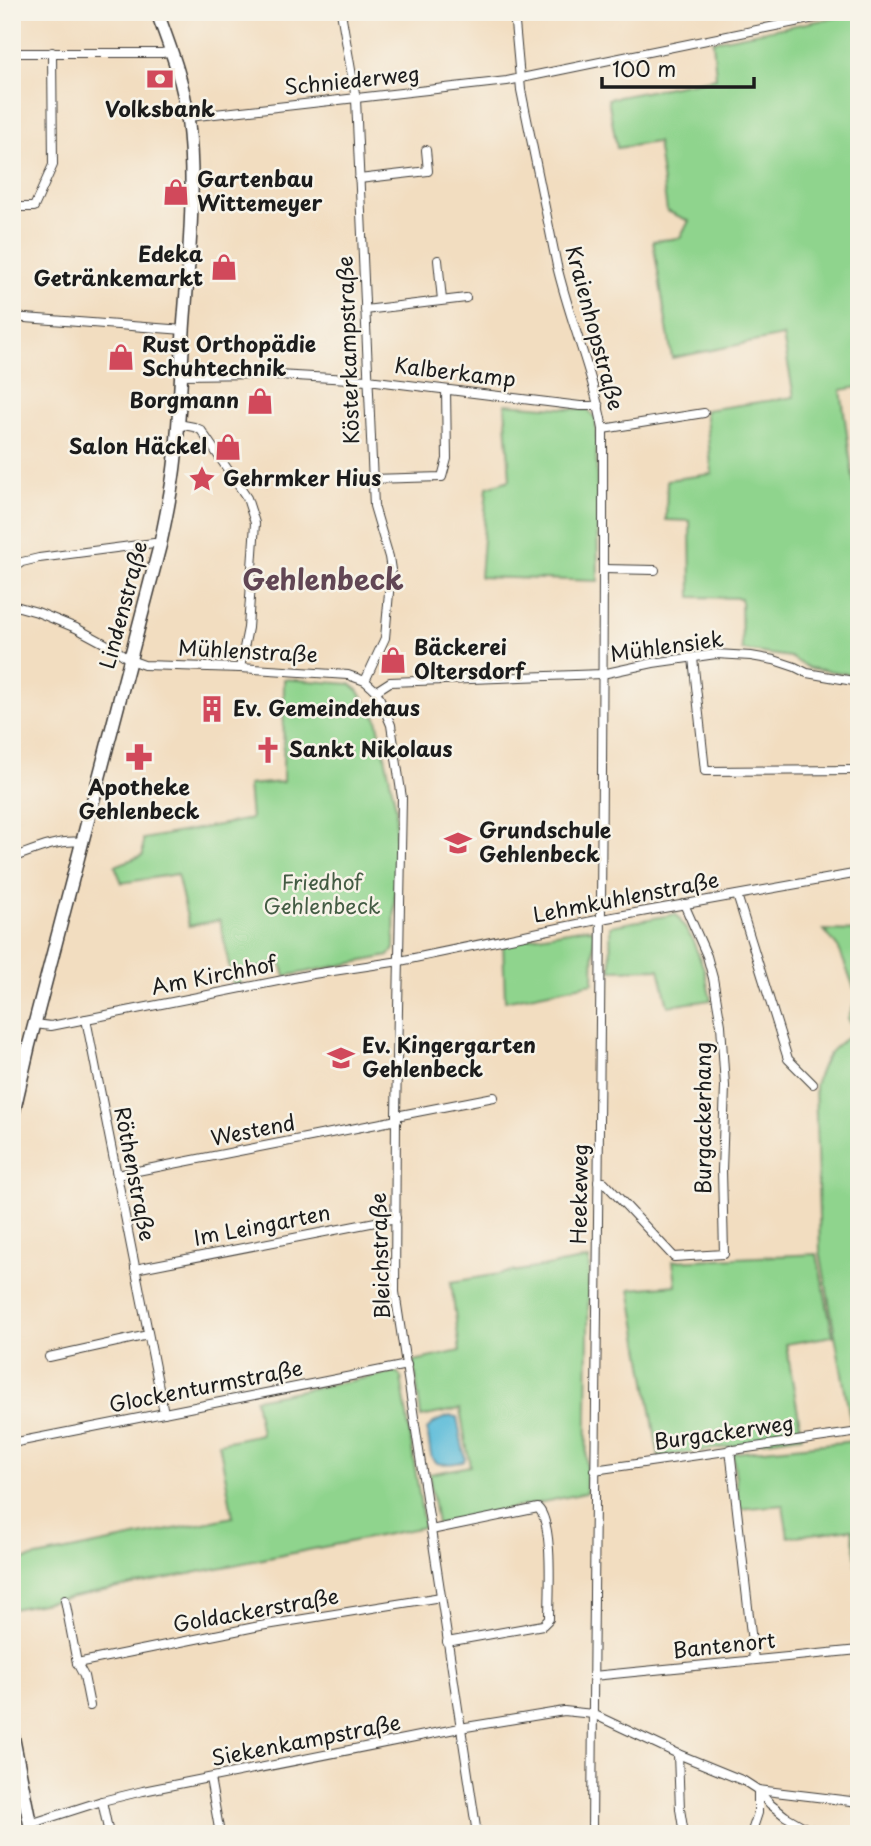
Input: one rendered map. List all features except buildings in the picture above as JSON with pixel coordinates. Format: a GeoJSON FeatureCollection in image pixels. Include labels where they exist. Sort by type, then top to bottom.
{"type":"FeatureCollection","features":[{"type":"Feature","properties":{"kind":"main road","name":"Lindenstraße"},"geometry":{"type":"LineString","coordinates":[[12,1119],[171,496],[184,330],[191,162],[188,117],[182,88],[157,12]]}},
{"type":"Feature","properties":{"kind":"main road"},"geometry":{"type":"LineString","coordinates":[[12,1732],[31,1829]]}},
{"type":"Feature","properties":{"kind":"street","name":"Kösterkampstraße"},"geometry":{"type":"LineString","coordinates":[[341,12],[356,99],[371,479],[374,506],[391,570],[385,638],[365,681]]}},
{"type":"Feature","properties":{"kind":"street","name":"Kraienhopstraße"},"geometry":{"type":"LineString","coordinates":[[514,12],[519,78],[557,266],[599,406],[603,429],[602,674]]}},
{"type":"Feature","properties":{"kind":"street","name":"Schniederweg"},"geometry":{"type":"LineString","coordinates":[[188,117],[507,81],[844,12]]}},
{"type":"Feature","properties":{"kind":"street"},"geometry":{"type":"LineString","coordinates":[[12,53],[172,51]]}},
{"type":"Feature","properties":{"kind":"street"},"geometry":{"type":"LineString","coordinates":[[12,207],[34,207],[53,166],[52,52]]}},
{"type":"Feature","properties":{"kind":"street"},"geometry":{"type":"LineString","coordinates":[[359,179],[428,171],[426,150]]}},
{"type":"Feature","properties":{"kind":"street"},"geometry":{"type":"LineString","coordinates":[[438,260],[442,300]]}},
{"type":"Feature","properties":{"kind":"street"},"geometry":{"type":"LineString","coordinates":[[365,310],[466,298]]}},
{"type":"Feature","properties":{"kind":"street"},"geometry":{"type":"LineString","coordinates":[[12,317],[184,330]]}},
{"type":"Feature","properties":{"kind":"street","name":"Kalberkamp"},"geometry":{"type":"LineString","coordinates":[[181,376],[259,374],[368,380],[580,406],[599,406]]}},
{"type":"Feature","properties":{"kind":"street"},"geometry":{"type":"LineString","coordinates":[[371,479],[442,477],[447,459],[446,390]]}},
{"type":"Feature","properties":{"kind":"street"},"geometry":{"type":"LineString","coordinates":[[603,429],[704,412]]}},
{"type":"Feature","properties":{"kind":"street"},"geometry":{"type":"LineString","coordinates":[[178,424],[201,430],[247,498],[253,514],[255,530],[248,628],[240,668]]}},
{"type":"Feature","properties":{"kind":"street"},"geometry":{"type":"LineString","coordinates":[[12,569],[22,562],[39,558],[154,543],[160,545]]}},
{"type":"Feature","properties":{"kind":"street"},"geometry":{"type":"LineString","coordinates":[[603,569],[654,570]]}},
{"type":"Feature","properties":{"kind":"street"},"geometry":{"type":"LineString","coordinates":[[12,605],[76,628],[130,660]]}},
{"type":"Feature","properties":{"kind":"street","name":"Mühlensiek"},"geometry":{"type":"LineString","coordinates":[[602,674],[716,654],[751,656],[795,667],[807,673],[859,682]]}},
{"type":"Feature","properties":{"kind":"street"},"geometry":{"type":"LineString","coordinates":[[692,658],[705,771],[858,770]]}},
{"type":"Feature","properties":{"kind":"street","name":"Mühlenstraße"},"geometry":{"type":"LineString","coordinates":[[130,660],[144,665],[348,675],[365,681]]}},
{"type":"Feature","properties":{"kind":"street"},"geometry":{"type":"LineString","coordinates":[[376,691],[390,682],[602,674]]}},
{"type":"Feature","properties":{"kind":"street","name":"Heekeweg"},"geometry":{"type":"LineString","coordinates":[[592,1834],[602,919],[602,674]]}},
{"type":"Feature","properties":{"kind":"street","name":"Bleichstraße"},"geometry":{"type":"LineString","coordinates":[[365,681],[376,691],[391,725],[402,798],[396,1292],[477,1834]]}},
{"type":"Feature","properties":{"kind":"street"},"geometry":{"type":"LineString","coordinates":[[12,858],[58,843],[82,842]]}},
{"type":"Feature","properties":{"kind":"street","name":"Lehmkuhlenstraße"},"geometry":{"type":"LineString","coordinates":[[400,961],[602,919],[859,873]]}},
{"type":"Feature","properties":{"kind":"street"},"geometry":{"type":"LineString","coordinates":[[737,895],[788,1059],[813,1084]]}},
{"type":"Feature","properties":{"kind":"street","name":"Burgackerhang"},"geometry":{"type":"LineString","coordinates":[[598,1182],[604,1181],[674,1257],[724,1254],[722,1170],[725,1086],[721,1025],[713,978],[684,904]]}},
{"type":"Feature","properties":{"kind":"street","name":"Am Kirchhof"},"geometry":{"type":"LineString","coordinates":[[35,1024],[51,1026],[313,974],[400,961]]}},
{"type":"Feature","properties":{"kind":"street","name":"Röthenstraße"},"geometry":{"type":"LineString","coordinates":[[86,1019],[164,1413]]}},
{"type":"Feature","properties":{"kind":"street","name":"Westend"},"geometry":{"type":"LineString","coordinates":[[117,1175],[494,1097]]}},
{"type":"Feature","properties":{"kind":"street","name":"Im Leingarten"},"geometry":{"type":"LineString","coordinates":[[135,1269],[396,1218]]}},
{"type":"Feature","properties":{"kind":"street"},"geometry":{"type":"LineString","coordinates":[[49,1357],[148,1335]]}},
{"type":"Feature","properties":{"kind":"street","name":"Glockenturmstraße"},"geometry":{"type":"LineString","coordinates":[[12,1443],[407,1366]]}},
{"type":"Feature","properties":{"kind":"street","name":"Burgackerweg"},"geometry":{"type":"LineString","coordinates":[[594,1470],[859,1432]]}},
{"type":"Feature","properties":{"kind":"street"},"geometry":{"type":"LineString","coordinates":[[730,1449],[754,1660]]}},
{"type":"Feature","properties":{"kind":"street"},"geometry":{"type":"LineString","coordinates":[[431,1530],[538,1508],[542,1512],[549,1538],[549,1619],[543,1625],[447,1642]]}},
{"type":"Feature","properties":{"kind":"street","name":"Goldackerstraße"},"geometry":{"type":"LineString","coordinates":[[78,1663],[260,1626],[441,1597]]}},
{"type":"Feature","properties":{"kind":"street"},"geometry":{"type":"LineString","coordinates":[[65,1600],[90,1706]]}},
{"type":"Feature","properties":{"kind":"street","name":"Bantenort"},"geometry":{"type":"LineString","coordinates":[[593,1676],[859,1650]]}},
{"type":"Feature","properties":{"kind":"street","name":"Siekenkampstraße"},"geometry":{"type":"LineString","coordinates":[[31,1829],[102,1801],[210,1778],[460,1728],[564,1711],[593,1714]]}},
{"type":"Feature","properties":{"kind":"street"},"geometry":{"type":"LineString","coordinates":[[593,1714],[744,1782],[758,1790],[785,1816],[806,1828],[847,1834],[859,1833]]}},
{"type":"Feature","properties":{"kind":"street"},"geometry":{"type":"LineString","coordinates":[[678,1754],[680,1809],[684,1834]]}},
{"type":"Feature","properties":{"kind":"street"},"geometry":{"type":"LineString","coordinates":[[210,1778],[220,1834]]}},
{"type":"Feature","properties":{"kind":"street"},"geometry":{"type":"LineString","coordinates":[[758,1790],[859,1802]]}},
{"type":"Feature","properties":{"kind":"street"},"geometry":{"type":"LineString","coordinates":[[751,1834],[758,1813],[758,1790]]}},
{"type":"Feature","properties":{"kind":"street"},"geometry":{"type":"LineString","coordinates":[[102,1801],[109,1834]]}},
{"type":"Feature","properties":{"kind":"green space"},"geometry":{"type":"Polygon","coordinates":[[[859,13],[859,387],[841,390],[859,522],[859,675],[809,668],[790,657],[742,650],[741,598],[691,597],[690,521],[666,520],[667,480],[712,474],[705,410],[794,397],[783,336],[672,358],[653,241],[680,238],[689,221],[667,211],[657,142],[617,148],[608,99],[716,78],[713,41],[859,13]]]}},
{"type":"Feature","properties":{"kind":"green space"},"geometry":{"type":"Polygon","coordinates":[[[505,404],[588,410],[596,419],[598,581],[480,577],[487,487],[510,480],[505,404]]]}},
{"type":"Feature","properties":{"kind":"green space","name":"Friedhof Gehlenbeck"},"geometry":{"type":"Polygon","coordinates":[[[284,679],[350,684],[358,690],[377,719],[396,807],[394,949],[389,956],[285,976],[281,963],[240,972],[241,984],[233,986],[220,920],[189,926],[177,874],[122,883],[115,866],[143,855],[143,839],[251,819],[248,785],[283,782],[284,679]]]}},
{"type":"Feature","properties":{"kind":"green space"},"geometry":{"type":"Polygon","coordinates":[[[676,914],[692,939],[704,969],[711,1000],[668,1006],[659,969],[611,970],[610,926],[676,914]]]}},
{"type":"Feature","properties":{"kind":"green space"},"geometry":{"type":"Polygon","coordinates":[[[586,928],[594,931],[593,983],[505,1001],[503,942],[586,928]]]}},
{"type":"Feature","properties":{"kind":"green space"},"geometry":{"type":"Polygon","coordinates":[[[824,930],[859,931],[859,986],[854,988],[839,949],[824,930]]]}},
{"type":"Feature","properties":{"kind":"green space"},"geometry":{"type":"Polygon","coordinates":[[[859,993],[859,1583],[852,1529],[788,1537],[783,1505],[739,1509],[733,1453],[854,1441],[820,1251],[815,1085],[829,1054],[855,1032],[848,1018],[859,993]]]}},
{"type":"Feature","properties":{"kind":"green space"},"geometry":{"type":"Polygon","coordinates":[[[817,1254],[833,1336],[786,1344],[802,1436],[659,1457],[630,1289],[676,1285],[673,1261],[817,1254]]]}},
{"type":"Feature","properties":{"kind":"green space"},"geometry":{"type":"Polygon","coordinates":[[[589,1259],[586,1493],[437,1524],[429,1474],[470,1466],[460,1409],[421,1417],[414,1361],[460,1351],[451,1282],[589,1259]]]}},
{"type":"Feature","properties":{"kind":"green space"},"geometry":{"type":"Polygon","coordinates":[[[397,1372],[401,1377],[424,1527],[12,1609],[12,1562],[233,1517],[219,1443],[261,1434],[255,1399],[397,1372]]]}},
{"type":"Feature","properties":{"kind":"water"},"geometry":{"type":"Polygon","coordinates":[[[451,1416],[457,1417],[465,1459],[463,1462],[437,1463],[431,1456],[427,1430],[438,1421],[451,1416]]]}},
{"type":"Feature","properties":{"kind":"place","name":"Volksbank"},"geometry":{"type":"Point","coordinates":[160,79]}},
{"type":"Feature","properties":{"kind":"place","name":"Gartenbau Wittemeyer"},"geometry":{"type":"Point","coordinates":[176,192]}},
{"type":"Feature","properties":{"kind":"place","name":"Edeka Getränkemarkt"},"geometry":{"type":"Point","coordinates":[224,267]}},
{"type":"Feature","properties":{"kind":"place","name":"Rust Orthopädie Schuhtechnik"},"geometry":{"type":"Point","coordinates":[121,357]}},
{"type":"Feature","properties":{"kind":"place","name":"Borgmann"},"geometry":{"type":"Point","coordinates":[260,401]}},
{"type":"Feature","properties":{"kind":"place","name":"Salon Häckel"},"geometry":{"type":"Point","coordinates":[228,447]}},
{"type":"Feature","properties":{"kind":"place","name":"Gehrmker Hius"},"geometry":{"type":"Point","coordinates":[202,479]}},
{"type":"Feature","properties":{"kind":"place","name":"Bäckerei Oltersdorf"},"geometry":{"type":"Point","coordinates":[393,660]}},
{"type":"Feature","properties":{"kind":"place","name":"Ev. Gemeindehaus"},"geometry":{"type":"Point","coordinates":[212,709]}},
{"type":"Feature","properties":{"kind":"place","name":"Sankt Nikolaus"},"geometry":{"type":"Point","coordinates":[268,750]}},
{"type":"Feature","properties":{"kind":"place","name":"Apotheke Gehlenbeck"},"geometry":{"type":"Point","coordinates":[139,757]}},
{"type":"Feature","properties":{"kind":"place","name":"Grundschule Gehlenbeck"},"geometry":{"type":"Point","coordinates":[458,843]}},
{"type":"Feature","properties":{"kind":"place","name":"Ev. Kingergarten Gehlenbeck"},"geometry":{"type":"Point","coordinates":[341,1058]}},
{"type":"Feature","properties":{"kind":"district","name":"Gehlenbeck"},"geometry":{"type":"Point","coordinates":[323,580]}}]}
